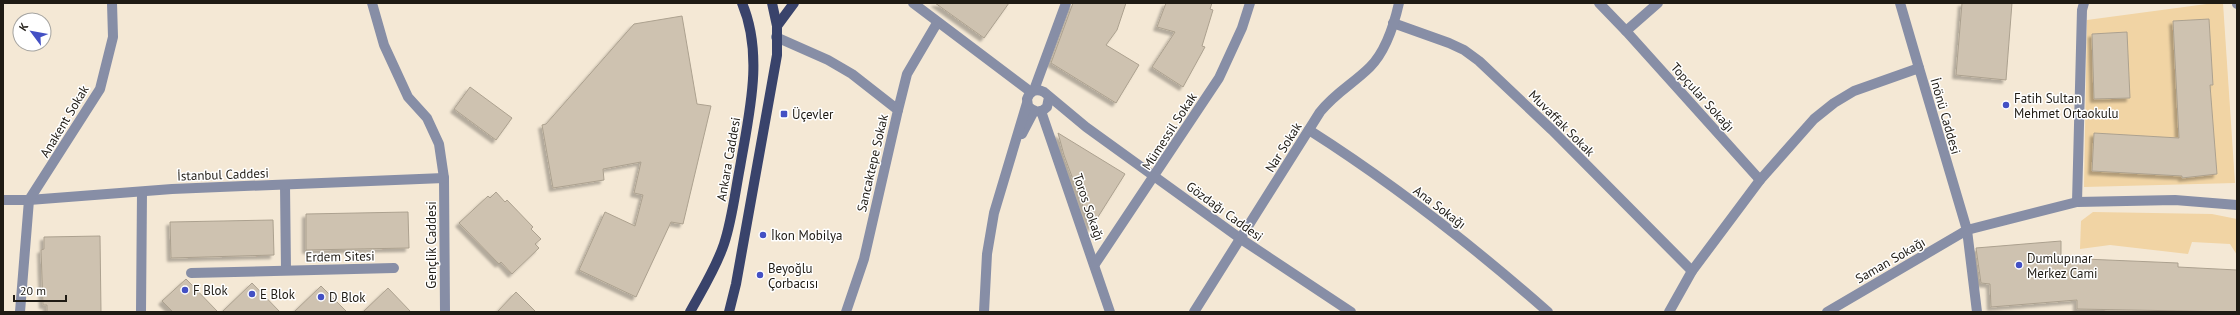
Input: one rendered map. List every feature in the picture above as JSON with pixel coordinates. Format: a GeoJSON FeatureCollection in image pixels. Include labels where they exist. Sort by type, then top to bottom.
{"type":"FeatureCollection","features":[{"type":"Feature","properties":{"kind":"main road","name":"Ankara Caddesi"},"geometry":{"type":"LineString","coordinates":[[690,312],[717,263],[724,244],[748,122],[753,52],[750,29],[742,3]]}},
{"type":"Feature","properties":{"kind":"main road"},"geometry":{"type":"LineString","coordinates":[[729,312],[738,276],[775,63],[776,26],[772,3]]}},
{"type":"Feature","properties":{"kind":"main road"},"geometry":{"type":"LineString","coordinates":[[776,26],[794,3]]}},
{"type":"Feature","properties":{"kind":"street","name":"Anakent Sokak"},"geometry":{"type":"LineString","coordinates":[[29,200],[100,89],[113,37],[112,3]]}},
{"type":"Feature","properties":{"kind":"street","name":"Gençlik Caddesi"},"geometry":{"type":"LineString","coordinates":[[372,3],[384,45],[408,97],[427,118],[439,144],[444,178],[445,312]]}},
{"type":"Feature","properties":{"kind":"street","name":"Gözdağı Caddesi"},"geometry":{"type":"LineString","coordinates":[[913,3],[937,23],[1040,100],[1086,127],[1241,239],[1351,312]]}},
{"type":"Feature","properties":{"kind":"street"},"geometry":{"type":"LineString","coordinates":[[1010,157],[1040,100],[1045,63],[1066,3]]}},
{"type":"Feature","properties":{"kind":"street","name":"Mümessil Sokak"},"geometry":{"type":"LineString","coordinates":[[1095,264],[1219,78],[1242,28],[1250,3]]}},
{"type":"Feature","properties":{"kind":"street","name":"Nar Sokak"},"geometry":{"type":"LineString","coordinates":[[1194,312],[1328,102],[1377,59],[1393,23],[1399,3]]}},
{"type":"Feature","properties":{"kind":"street","name":"Topçular Sokağı"},"geometry":{"type":"LineString","coordinates":[[1599,3],[1626,30],[1760,180]]}},
{"type":"Feature","properties":{"kind":"street"},"geometry":{"type":"LineString","coordinates":[[1626,30],[1658,3]]}},
{"type":"Feature","properties":{"kind":"street"},"geometry":{"type":"LineString","coordinates":[[1900,3],[1919,68]]}},
{"type":"Feature","properties":{"kind":"street"},"geometry":{"type":"LineString","coordinates":[[2077,202],[2082,10],[2084,3]]}},
{"type":"Feature","properties":{"kind":"street"},"geometry":{"type":"LineString","coordinates":[[898,110],[907,74],[937,23]]}},
{"type":"Feature","properties":{"kind":"street","name":"Muvaffak Sokak"},"geometry":{"type":"LineString","coordinates":[[1393,23],[1449,43],[1464,50],[1479,61],[1552,130],[1692,271]]}},
{"type":"Feature","properties":{"kind":"street","name":"Sancaktepe Sokak"},"geometry":{"type":"LineString","coordinates":[[776,37],[828,60],[852,74],[898,110],[864,259],[846,312]]}},
{"type":"Feature","properties":{"kind":"street","name":"İnönü Caddesi"},"geometry":{"type":"LineString","coordinates":[[1672,311],[1692,271],[1760,180],[1814,119],[1834,103],[1854,91],[1919,68],[1967,230],[1977,312]]}},
{"type":"Feature","properties":{"kind":"street"},"geometry":{"type":"LineString","coordinates":[[984,312],[987,254],[994,212],[1027,103],[1040,100]]}},
{"type":"Feature","properties":{"kind":"street","name":"Toros Sokağı"},"geometry":{"type":"LineString","coordinates":[[1040,100],[1110,312]]}},
{"type":"Feature","properties":{"kind":"street","name":"Ana Sokağı"},"geometry":{"type":"LineString","coordinates":[[1309,130],[1384,180],[1494,265],[1548,312]]}},
{"type":"Feature","properties":{"kind":"street","name":"İstanbul Caddesi"},"geometry":{"type":"LineString","coordinates":[[3,200],[29,200],[142,192],[444,178]]}},
{"type":"Feature","properties":{"kind":"street"},"geometry":{"type":"LineString","coordinates":[[285,185],[286,270]]}},
{"type":"Feature","properties":{"kind":"street"},"geometry":{"type":"LineString","coordinates":[[141,312],[142,192]]}},
{"type":"Feature","properties":{"kind":"street"},"geometry":{"type":"LineString","coordinates":[[20,312],[29,200]]}},
{"type":"Feature","properties":{"kind":"street"},"geometry":{"type":"LineString","coordinates":[[1967,230],[2077,202],[2176,200],[2237,205]]}},
{"type":"Feature","properties":{"kind":"street","name":"Saman Sokağı"},"geometry":{"type":"LineString","coordinates":[[1827,312],[1967,230]]}},
{"type":"Feature","properties":{"kind":"street","name":"Erdem Sitesi"},"geometry":{"type":"LineString","coordinates":[[191,273],[394,268]]}},
{"type":"Feature","properties":{"kind":"shaded area"},"geometry":{"type":"Polygon","coordinates":[[[2223,3],[2235,183],[2084,187],[2087,20],[2223,3]]]}},
{"type":"Feature","properties":{"kind":"shaded area"},"geometry":{"type":"Polygon","coordinates":[[[2093,212],[2212,214],[2237,219],[2237,255],[2230,244],[2192,242],[2188,254],[2110,245],[2080,249],[2081,221],[2093,212]]]}},
{"type":"Feature","properties":{"kind":"building"},"geometry":{"type":"Polygon","coordinates":[[[935,3],[1009,3],[984,38],[935,3]]]}},
{"type":"Feature","properties":{"kind":"building"},"geometry":{"type":"Polygon","coordinates":[[[1073,3],[1126,3],[1117,30],[1106,45],[1139,65],[1116,103],[1051,63],[1073,3]]]}},
{"type":"Feature","properties":{"kind":"building"},"geometry":{"type":"Polygon","coordinates":[[[1166,3],[1212,3],[1210,9],[1213,10],[1202,46],[1205,47],[1183,87],[1152,67],[1175,32],[1157,27],[1166,3]]]}},
{"type":"Feature","properties":{"kind":"building"},"geometry":{"type":"Polygon","coordinates":[[[1962,3],[2012,3],[2006,80],[1956,75],[1962,3]]]}},
{"type":"Feature","properties":{"kind":"building"},"geometry":{"type":"Polygon","coordinates":[[[682,16],[697,104],[711,106],[683,224],[671,222],[636,297],[579,270],[605,212],[635,226],[643,195],[634,193],[641,162],[603,169],[604,180],[553,188],[542,125],[546,124],[634,24],[682,16]]]}},
{"type":"Feature","properties":{"kind":"building"},"geometry":{"type":"Polygon","coordinates":[[[2209,19],[2213,85],[2210,85],[2217,174],[2182,178],[2182,176],[2092,171],[2094,133],[2179,138],[2173,21],[2209,19]]]}},
{"type":"Feature","properties":{"kind":"building"},"geometry":{"type":"Polygon","coordinates":[[[2127,32],[2130,98],[2094,99],[2092,34],[2127,32]]]}},
{"type":"Feature","properties":{"kind":"building"},"geometry":{"type":"Polygon","coordinates":[[[470,87],[512,118],[496,140],[454,109],[470,87]]]}},
{"type":"Feature","properties":{"kind":"building"},"geometry":{"type":"Polygon","coordinates":[[[1058,133],[1125,174],[1091,228],[1064,155],[1058,133]]]}},
{"type":"Feature","properties":{"kind":"building"},"geometry":{"type":"Polygon","coordinates":[[[496,192],[505,202],[507,200],[533,227],[531,229],[541,239],[535,244],[539,248],[512,274],[501,262],[499,264],[459,223],[488,196],[490,198],[496,192]]]}},
{"type":"Feature","properties":{"kind":"building"},"geometry":{"type":"Polygon","coordinates":[[[408,212],[409,248],[306,250],[306,214],[408,212]]]}},
{"type":"Feature","properties":{"kind":"building"},"geometry":{"type":"Polygon","coordinates":[[[273,220],[274,255],[171,258],[170,222],[273,220]]]}},
{"type":"Feature","properties":{"kind":"building"},"geometry":{"type":"Polygon","coordinates":[[[100,236],[101,312],[47,312],[47,305],[43,305],[41,250],[44,249],[44,237],[100,236]]]}},
{"type":"Feature","properties":{"kind":"building"},"geometry":{"type":"Polygon","coordinates":[[[2061,241],[2061,258],[2178,263],[2178,267],[2237,270],[2237,312],[2077,309],[2077,300],[1991,307],[1990,284],[1981,283],[1976,248],[2061,241]]]}},
{"type":"Feature","properties":{"kind":"building","name":"F Blok"},"geometry":{"type":"Polygon","coordinates":[[[186,279],[218,312],[173,312],[162,301],[186,279]]]}},
{"type":"Feature","properties":{"kind":"building","name":"E Blok"},"geometry":{"type":"Polygon","coordinates":[[[252,283],[280,312],[222,312],[252,283]]]}},
{"type":"Feature","properties":{"kind":"building","name":"D Blok"},"geometry":{"type":"Polygon","coordinates":[[[321,286],[347,312],[294,312],[321,286]]]}},
{"type":"Feature","properties":{"kind":"building"},"geometry":{"type":"Polygon","coordinates":[[[388,288],[411,312],[363,312],[388,288]]]}},
{"type":"Feature","properties":{"kind":"building"},"geometry":{"type":"Polygon","coordinates":[[[516,292],[536,312],[497,312],[516,292]]]}},
{"type":"Feature","properties":{"kind":"place","name":"Fatih Sultan Mehmet Ortaokulu"},"geometry":{"type":"Point","coordinates":[2006,105]}},
{"type":"Feature","properties":{"kind":"place","name":"Üçevler"},"geometry":{"type":"Point","coordinates":[784,114]}},
{"type":"Feature","properties":{"kind":"place","name":"İkon Mobilya"},"geometry":{"type":"Point","coordinates":[763,235]}},
{"type":"Feature","properties":{"kind":"place","name":"Dumlupınar Merkez Cami"},"geometry":{"type":"Point","coordinates":[2019,265]}},
{"type":"Feature","properties":{"kind":"place","name":"Beyoğlu Çorbacısı"},"geometry":{"type":"Point","coordinates":[760,275]}},
{"type":"Feature","properties":{"kind":"place","name":"F Blok"},"geometry":{"type":"Point","coordinates":[185,290]}},
{"type":"Feature","properties":{"kind":"place","name":"E Blok"},"geometry":{"type":"Point","coordinates":[252,294]}},
{"type":"Feature","properties":{"kind":"place","name":"D Blok"},"geometry":{"type":"Point","coordinates":[321,297]}}]}
